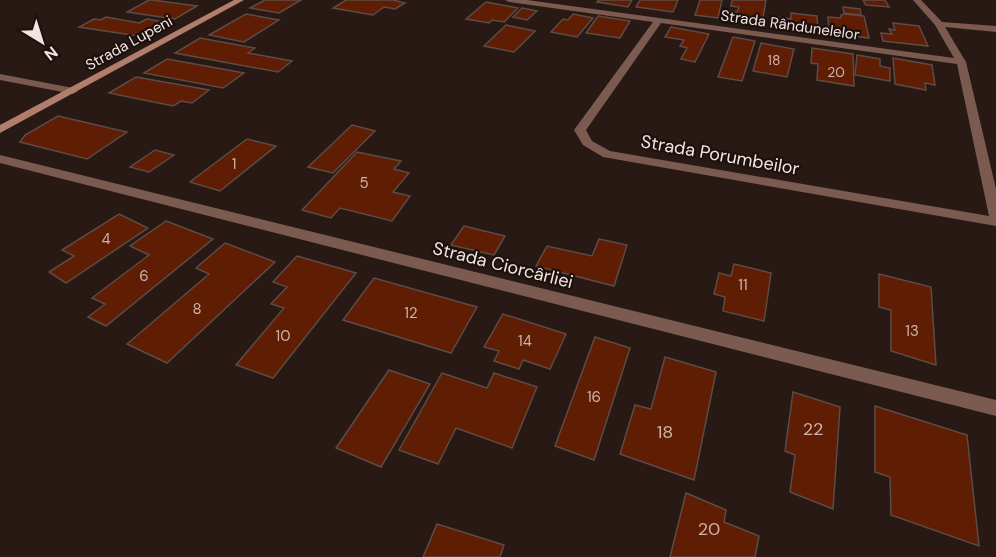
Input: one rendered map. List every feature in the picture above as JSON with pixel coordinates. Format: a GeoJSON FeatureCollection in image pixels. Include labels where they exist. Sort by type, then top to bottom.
{"type":"FeatureCollection","features":[{"type":"Feature","properties":{"kind":"street","name":"Strada Lupeni"},"geometry":{"type":"LineString","coordinates":[[0,130],[240,0]]}},
{"type":"Feature","properties":{"kind":"street","name":"Strada Rândunelelor"},"geometry":{"type":"LineString","coordinates":[[509,0],[961,62]]}},
{"type":"Feature","properties":{"kind":"street"},"geometry":{"type":"LineString","coordinates":[[917,0],[939,24],[961,62],[996,217]]}},
{"type":"Feature","properties":{"kind":"street","name":"Strada Porumbeilor"},"geometry":{"type":"LineString","coordinates":[[658,21],[580,130],[586,143],[607,153],[996,222]]}},
{"type":"Feature","properties":{"kind":"street"},"geometry":{"type":"LineString","coordinates":[[939,24],[996,29]]}},
{"type":"Feature","properties":{"kind":"street"},"geometry":{"type":"LineString","coordinates":[[0,77],[73,91]]}},
{"type":"Feature","properties":{"kind":"street","name":"Strada Ciorcârliei"},"geometry":{"type":"LineString","coordinates":[[0,159],[996,408]]}},
{"type":"Feature","properties":{"kind":"building"},"geometry":{"type":"Polygon","coordinates":[[[149,0],[197,6],[175,19],[127,12],[149,0]]]}},
{"type":"Feature","properties":{"kind":"building"},"geometry":{"type":"Polygon","coordinates":[[[265,0],[301,0],[279,13],[250,8],[265,0]]]}},
{"type":"Feature","properties":{"kind":"building"},"geometry":{"type":"Polygon","coordinates":[[[346,0],[393,0],[405,3],[395,9],[384,7],[373,15],[333,8],[346,0]]]}},
{"type":"Feature","properties":{"kind":"building"},"geometry":{"type":"Polygon","coordinates":[[[599,0],[632,0],[628,7],[597,2],[599,0]]]}},
{"type":"Feature","properties":{"kind":"building"},"geometry":{"type":"Polygon","coordinates":[[[640,0],[678,0],[673,12],[636,7],[640,0]]]}},
{"type":"Feature","properties":{"kind":"building"},"geometry":{"type":"Polygon","coordinates":[[[700,0],[722,0],[718,18],[695,15],[700,0]]]}},
{"type":"Feature","properties":{"kind":"building"},"geometry":{"type":"Polygon","coordinates":[[[732,0],[766,0],[762,24],[725,19],[727,10],[737,12],[739,7],[731,6],[732,0]]]}},
{"type":"Feature","properties":{"kind":"building"},"geometry":{"type":"Polygon","coordinates":[[[863,0],[885,0],[889,7],[866,5],[863,0]]]}},
{"type":"Feature","properties":{"kind":"building"},"geometry":{"type":"Polygon","coordinates":[[[486,2],[518,8],[504,22],[492,20],[489,23],[466,19],[486,2]]]}},
{"type":"Feature","properties":{"kind":"building"},"geometry":{"type":"Polygon","coordinates":[[[843,7],[860,9],[861,15],[844,13],[843,7]]]}},
{"type":"Feature","properties":{"kind":"building"},"geometry":{"type":"Polygon","coordinates":[[[522,8],[537,11],[527,20],[513,17],[522,8]]]}},
{"type":"Feature","properties":{"kind":"building"},"geometry":{"type":"Polygon","coordinates":[[[791,13],[817,16],[818,32],[775,27],[776,17],[791,19],[791,13]]]}},
{"type":"Feature","properties":{"kind":"building"},"geometry":{"type":"Polygon","coordinates":[[[246,14],[279,20],[244,42],[209,35],[246,14]]]}},
{"type":"Feature","properties":{"kind":"building"},"geometry":{"type":"Polygon","coordinates":[[[573,14],[593,18],[577,37],[551,32],[563,19],[568,20],[573,14]]]}},
{"type":"Feature","properties":{"kind":"building"},"geometry":{"type":"Polygon","coordinates":[[[844,14],[864,16],[869,38],[829,33],[828,17],[841,18],[844,14]]]}},
{"type":"Feature","properties":{"kind":"building"},"geometry":{"type":"Polygon","coordinates":[[[598,16],[630,21],[620,38],[586,33],[598,16]]]}},
{"type":"Feature","properties":{"kind":"building"},"geometry":{"type":"Polygon","coordinates":[[[106,17],[139,23],[147,19],[165,22],[138,36],[79,27],[94,19],[101,20],[106,17]]]}},
{"type":"Feature","properties":{"kind":"building"},"geometry":{"type":"Polygon","coordinates":[[[893,23],[919,26],[928,46],[883,41],[881,33],[892,34],[889,29],[895,30],[893,23]]]}},
{"type":"Feature","properties":{"kind":"building"},"geometry":{"type":"Polygon","coordinates":[[[506,25],[535,31],[514,52],[484,46],[506,25]]]}},
{"type":"Feature","properties":{"kind":"building"},"geometry":{"type":"Polygon","coordinates":[[[671,27],[709,34],[695,62],[681,59],[687,48],[680,46],[684,40],[665,37],[671,27]]]}},
{"type":"Feature","properties":{"kind":"building"},"geometry":{"type":"Polygon","coordinates":[[[733,37],[755,41],[742,81],[718,77],[733,37]]]}},
{"type":"Feature","properties":{"kind":"building"},"geometry":{"type":"Polygon","coordinates":[[[200,38],[255,48],[248,53],[292,61],[278,72],[175,53],[200,38]]]}},
{"type":"Feature","properties":{"kind":"building"},"geometry":{"type":"Polygon","coordinates":[[[761,43],[794,49],[787,77],[753,71],[761,43]]]}},
{"type":"Feature","properties":{"kind":"building"},"geometry":{"type":"Polygon","coordinates":[[[812,48],[853,54],[854,86],[817,80],[818,64],[811,63],[812,48]]]}},
{"type":"Feature","properties":{"kind":"building"},"geometry":{"type":"Polygon","coordinates":[[[857,55],[880,59],[880,66],[890,68],[890,81],[855,75],[857,55]]]}},
{"type":"Feature","properties":{"kind":"building"},"geometry":{"type":"Polygon","coordinates":[[[893,58],[932,65],[935,85],[925,83],[926,90],[895,84],[893,58]]]}},
{"type":"Feature","properties":{"kind":"building"},"geometry":{"type":"Polygon","coordinates":[[[167,59],[244,73],[223,88],[144,73],[167,59]]]}},
{"type":"Feature","properties":{"kind":"building"},"geometry":{"type":"Polygon","coordinates":[[[136,77],[209,90],[192,103],[181,101],[173,106],[109,93],[136,77]]]}},
{"type":"Feature","properties":{"kind":"building"},"geometry":{"type":"Polygon","coordinates":[[[58,116],[127,132],[87,159],[20,142],[25,135],[58,116]]]}},
{"type":"Feature","properties":{"kind":"building"},"geometry":{"type":"Polygon","coordinates":[[[352,125],[375,131],[333,173],[308,167],[352,125]]]}},
{"type":"Feature","properties":{"kind":"building"},"geometry":{"type":"Polygon","coordinates":[[[247,139],[276,146],[220,191],[190,182],[247,139]]]}},
{"type":"Feature","properties":{"kind":"building"},"geometry":{"type":"Polygon","coordinates":[[[155,150],[174,155],[149,172],[130,167],[155,150]]]}},
{"type":"Feature","properties":{"kind":"building"},"geometry":{"type":"Polygon","coordinates":[[[357,152],[401,161],[394,169],[409,173],[393,192],[410,196],[392,221],[340,208],[331,218],[302,210],[357,152]]]}},
{"type":"Feature","properties":{"kind":"building"},"geometry":{"type":"Polygon","coordinates":[[[119,214],[148,228],[66,283],[49,272],[74,256],[62,250],[119,214]]]}},
{"type":"Feature","properties":{"kind":"building"},"geometry":{"type":"Polygon","coordinates":[[[166,221],[213,239],[106,326],[88,317],[105,304],[92,298],[149,255],[130,246],[166,221]]]}},
{"type":"Feature","properties":{"kind":"building"},"geometry":{"type":"Polygon","coordinates":[[[464,226],[505,236],[494,255],[451,245],[464,226]]]}},
{"type":"Feature","properties":{"kind":"building"},"geometry":{"type":"Polygon","coordinates":[[[599,239],[627,245],[614,286],[536,266],[547,246],[592,256],[599,239]]]}},
{"type":"Feature","properties":{"kind":"building"},"geometry":{"type":"Polygon","coordinates":[[[225,243],[275,262],[167,363],[127,344],[209,274],[196,268],[225,243]]]}},
{"type":"Feature","properties":{"kind":"building"},"geometry":{"type":"Polygon","coordinates":[[[297,256],[356,273],[273,378],[236,365],[284,308],[271,304],[287,287],[273,282],[297,256]]]}},
{"type":"Feature","properties":{"kind":"building"},"geometry":{"type":"Polygon","coordinates":[[[734,264],[771,273],[764,321],[723,311],[725,297],[714,294],[719,273],[731,276],[734,264]]]}},
{"type":"Feature","properties":{"kind":"building"},"geometry":{"type":"Polygon","coordinates":[[[879,274],[931,287],[936,365],[891,351],[891,310],[879,307],[879,274]]]}},
{"type":"Feature","properties":{"kind":"building"},"geometry":{"type":"Polygon","coordinates":[[[374,278],[477,307],[451,353],[343,320],[374,278]]]}},
{"type":"Feature","properties":{"kind":"building"},"geometry":{"type":"Polygon","coordinates":[[[503,314],[566,334],[550,369],[523,360],[519,369],[494,361],[499,351],[484,347],[503,314]]]}},
{"type":"Feature","properties":{"kind":"building"},"geometry":{"type":"Polygon","coordinates":[[[595,337],[630,348],[594,460],[555,446],[595,337]]]}},
{"type":"Feature","properties":{"kind":"building"},"geometry":{"type":"Polygon","coordinates":[[[665,357],[716,372],[694,480],[620,454],[635,405],[651,409],[665,357]]]}},
{"type":"Feature","properties":{"kind":"building"},"geometry":{"type":"Polygon","coordinates":[[[389,370],[430,384],[381,467],[336,448],[389,370]]]}},
{"type":"Feature","properties":{"kind":"building"},"geometry":{"type":"Polygon","coordinates":[[[442,373],[487,388],[494,373],[537,387],[512,448],[456,428],[438,464],[399,450],[442,373]]]}},
{"type":"Feature","properties":{"kind":"building"},"geometry":{"type":"Polygon","coordinates":[[[793,392],[840,407],[833,509],[790,492],[795,455],[785,451],[793,392]]]}},
{"type":"Feature","properties":{"kind":"building"},"geometry":{"type":"Polygon","coordinates":[[[875,406],[967,435],[979,546],[891,515],[890,477],[875,472],[875,406]]]}},
{"type":"Feature","properties":{"kind":"building"},"geometry":{"type":"Polygon","coordinates":[[[686,493],[726,510],[724,522],[759,536],[755,557],[670,557],[686,493]]]}},
{"type":"Feature","properties":{"kind":"building"},"geometry":{"type":"Polygon","coordinates":[[[437,524],[504,545],[500,557],[423,557],[437,524]]]}}]}
